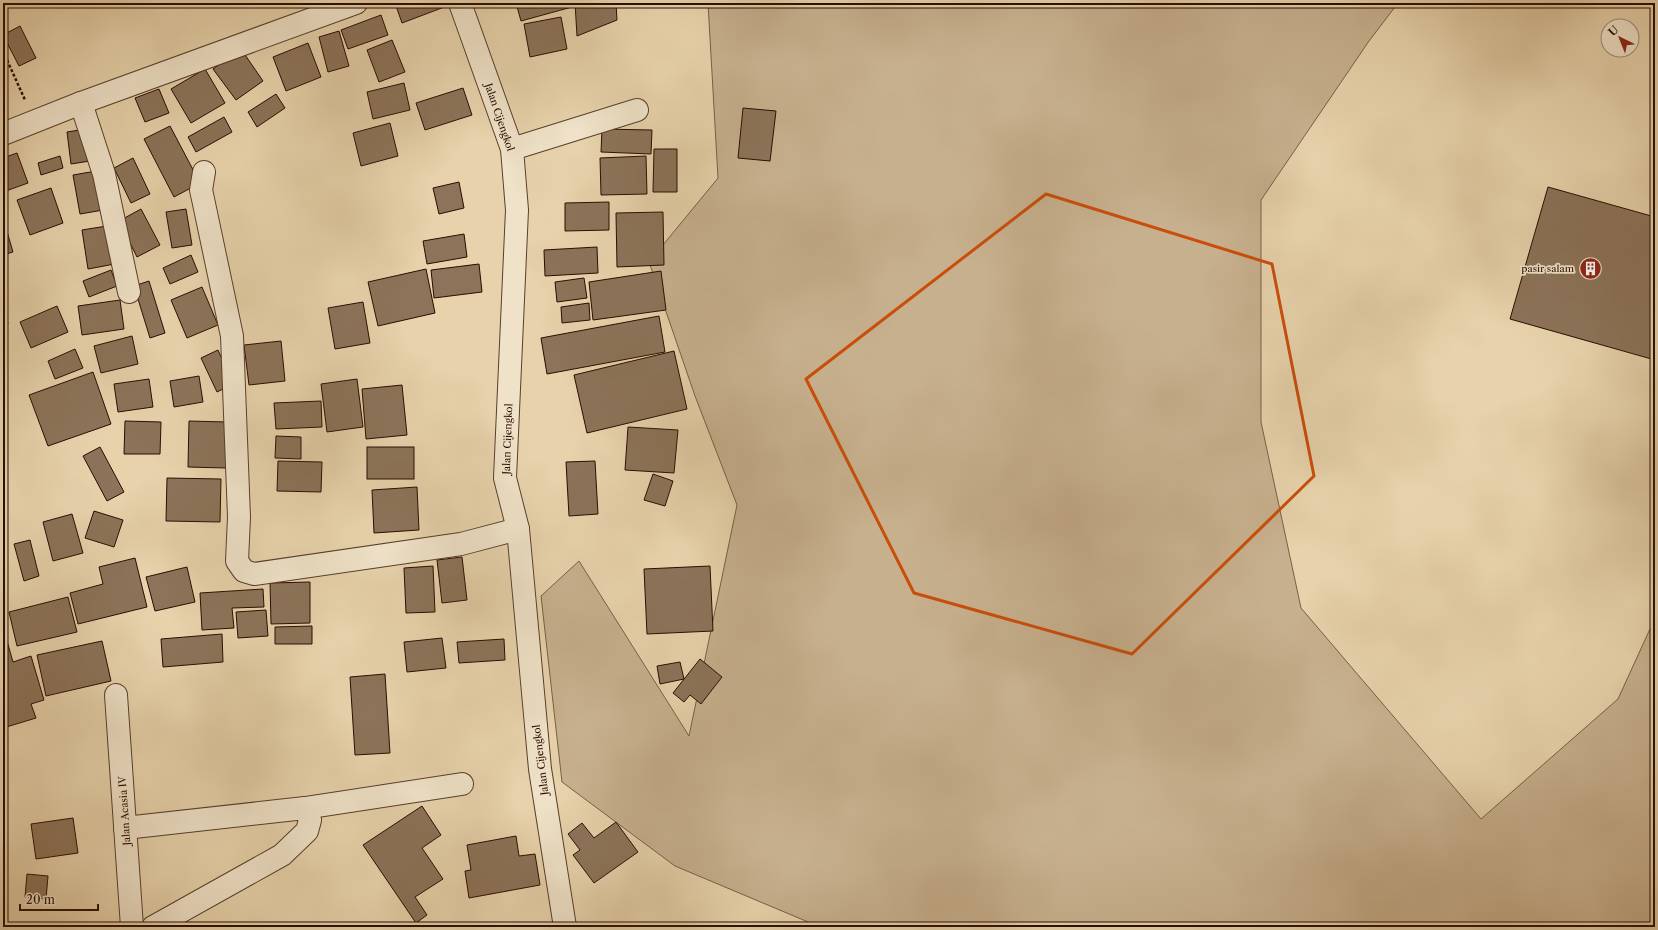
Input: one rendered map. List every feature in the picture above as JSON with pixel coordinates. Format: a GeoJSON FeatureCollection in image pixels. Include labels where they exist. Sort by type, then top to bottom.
{"type":"FeatureCollection","features":[{"type":"Feature","properties":{"kind":"street"},"geometry":{"type":"LineString","coordinates":[[3,134],[82,103],[356,3]]}},
{"type":"Feature","properties":{"kind":"street","name":"Jalan Cijengkol"},"geometry":{"type":"LineString","coordinates":[[460,3],[512,149],[517,210],[505,478],[518,530],[540,769],[565,927]]}},
{"type":"Feature","properties":{"kind":"street"},"geometry":{"type":"LineString","coordinates":[[82,103],[104,174],[129,292]]}},
{"type":"Feature","properties":{"kind":"street"},"geometry":{"type":"LineString","coordinates":[[512,149],[637,110]]}},
{"type":"Feature","properties":{"kind":"street"},"geometry":{"type":"LineString","coordinates":[[204,172],[201,190],[202,199],[232,336],[239,517],[237,561],[244,571],[254,574],[461,544],[518,530]]}},
{"type":"Feature","properties":{"kind":"street","name":"Jalan Acasia IV"},"geometry":{"type":"LineString","coordinates":[[116,695],[132,927]]}},
{"type":"Feature","properties":{"kind":"street"},"geometry":{"type":"LineString","coordinates":[[125,828],[305,808],[462,784]]}},
{"type":"Feature","properties":{"kind":"street"},"geometry":{"type":"LineString","coordinates":[[153,927],[282,855],[307,831],[310,820],[305,808]]}},
{"type":"Feature","properties":{"kind":"path"},"geometry":{"type":"LineString","coordinates":[[3,51],[35,122]]}},
{"type":"Feature","properties":{"kind":"highlighted area"},"geometry":{"type":"Polygon","coordinates":[[[1046,194],[1272,264],[1314,476],[1132,654],[914,593],[806,379],[1046,194]]]}},
{"type":"Feature","properties":{"kind":"shaded area"},"geometry":{"type":"Polygon","coordinates":[[[708,3],[1398,3],[1369,41],[1261,200],[1261,422],[1301,608],[1481,819],[1618,699],[1655,618],[1655,927],[820,927],[675,866],[562,782],[541,596],[579,561],[689,736],[737,505],[695,396],[649,262],[718,178],[708,3]]]}},
{"type":"Feature","properties":{"kind":"building"},"geometry":{"type":"Polygon","coordinates":[[[395,3],[445,3],[447,6],[402,23],[395,3]]]}},
{"type":"Feature","properties":{"kind":"building"},"geometry":{"type":"Polygon","coordinates":[[[516,3],[571,3],[572,7],[521,21],[516,3]]]}},
{"type":"Feature","properties":{"kind":"building"},"geometry":{"type":"Polygon","coordinates":[[[575,3],[616,3],[617,20],[577,36],[575,3]]]}},
{"type":"Feature","properties":{"kind":"building"},"geometry":{"type":"Polygon","coordinates":[[[381,15],[388,35],[348,49],[341,30],[381,15]]]}},
{"type":"Feature","properties":{"kind":"building"},"geometry":{"type":"Polygon","coordinates":[[[561,17],[567,49],[530,57],[524,24],[561,17]]]}},
{"type":"Feature","properties":{"kind":"building"},"geometry":{"type":"Polygon","coordinates":[[[20,26],[36,58],[19,66],[3,35],[20,26]]]}},
{"type":"Feature","properties":{"kind":"building"},"geometry":{"type":"Polygon","coordinates":[[[339,31],[349,66],[328,72],[319,37],[339,31]]]}},
{"type":"Feature","properties":{"kind":"building"},"geometry":{"type":"Polygon","coordinates":[[[392,40],[405,72],[379,82],[367,50],[392,40]]]}},
{"type":"Feature","properties":{"kind":"building"},"geometry":{"type":"Polygon","coordinates":[[[308,43],[321,77],[286,91],[273,57],[308,43]]]}},
{"type":"Feature","properties":{"kind":"building"},"geometry":{"type":"Polygon","coordinates":[[[241,49],[263,81],[236,100],[213,69],[241,49]]]}},
{"type":"Feature","properties":{"kind":"building"},"geometry":{"type":"Polygon","coordinates":[[[205,69],[225,103],[191,123],[171,89],[205,69]]]}},
{"type":"Feature","properties":{"kind":"building"},"geometry":{"type":"Polygon","coordinates":[[[404,83],[410,110],[373,119],[367,92],[404,83]]]}},
{"type":"Feature","properties":{"kind":"building"},"geometry":{"type":"Polygon","coordinates":[[[463,88],[472,115],[425,130],[416,103],[463,88]]]}},
{"type":"Feature","properties":{"kind":"building"},"geometry":{"type":"Polygon","coordinates":[[[159,89],[169,113],[145,122],[135,98],[159,89]]]}},
{"type":"Feature","properties":{"kind":"building"},"geometry":{"type":"Polygon","coordinates":[[[276,94],[285,108],[257,127],[248,112],[276,94]]]}},
{"type":"Feature","properties":{"kind":"building"},"geometry":{"type":"Polygon","coordinates":[[[743,108],[776,111],[770,161],[738,158],[743,108]]]}},
{"type":"Feature","properties":{"kind":"building"},"geometry":{"type":"Polygon","coordinates":[[[224,117],[232,132],[196,152],[188,137],[224,117]]]}},
{"type":"Feature","properties":{"kind":"building"},"geometry":{"type":"Polygon","coordinates":[[[390,123],[398,156],[361,166],[353,133],[390,123]]]}},
{"type":"Feature","properties":{"kind":"building"},"geometry":{"type":"Polygon","coordinates":[[[170,126],[200,183],[174,197],[144,139],[170,126]]]}},
{"type":"Feature","properties":{"kind":"building"},"geometry":{"type":"Polygon","coordinates":[[[86,129],[90,161],[71,164],[67,132],[86,129]]]}},
{"type":"Feature","properties":{"kind":"building"},"geometry":{"type":"Polygon","coordinates":[[[602,129],[652,130],[651,154],[601,152],[602,129]]]}},
{"type":"Feature","properties":{"kind":"building"},"geometry":{"type":"Polygon","coordinates":[[[654,149],[677,149],[677,192],[653,192],[654,149]]]}},
{"type":"Feature","properties":{"kind":"building"},"geometry":{"type":"Polygon","coordinates":[[[17,153],[28,183],[3,192],[3,158],[17,153]]]}},
{"type":"Feature","properties":{"kind":"building"},"geometry":{"type":"Polygon","coordinates":[[[60,156],[63,168],[41,175],[38,163],[60,156]]]}},
{"type":"Feature","properties":{"kind":"building"},"geometry":{"type":"Polygon","coordinates":[[[646,156],[647,194],[601,195],[600,158],[646,156]]]}},
{"type":"Feature","properties":{"kind":"building"},"geometry":{"type":"Polygon","coordinates":[[[133,158],[150,194],[131,203],[114,168],[133,158]]]}},
{"type":"Feature","properties":{"kind":"building"},"geometry":{"type":"Polygon","coordinates":[[[102,170],[109,209],[80,214],[73,175],[102,170]]]}},
{"type":"Feature","properties":{"kind":"building"},"geometry":{"type":"Polygon","coordinates":[[[459,182],[464,208],[439,214],[433,188],[459,182]]]}},
{"type":"Feature","properties":{"kind":"building","name":"pasir salam"},"geometry":{"type":"Polygon","coordinates":[[[1548,187],[1655,217],[1655,360],[1510,319],[1548,187]]]}},
{"type":"Feature","properties":{"kind":"building"},"geometry":{"type":"Polygon","coordinates":[[[51,188],[63,223],[30,235],[17,200],[51,188]]]}},
{"type":"Feature","properties":{"kind":"building"},"geometry":{"type":"Polygon","coordinates":[[[609,202],[609,230],[565,231],[565,203],[609,202]]]}},
{"type":"Feature","properties":{"kind":"building"},"geometry":{"type":"Polygon","coordinates":[[[141,209],[160,245],[137,257],[119,221],[141,209]]]}},
{"type":"Feature","properties":{"kind":"building"},"geometry":{"type":"Polygon","coordinates":[[[186,209],[192,245],[172,248],[166,212],[186,209]]]}},
{"type":"Feature","properties":{"kind":"building"},"geometry":{"type":"Polygon","coordinates":[[[663,212],[664,265],[617,267],[616,213],[663,212]]]}},
{"type":"Feature","properties":{"kind":"building"},"geometry":{"type":"Polygon","coordinates":[[[3,218],[13,252],[3,255],[3,218]]]}},
{"type":"Feature","properties":{"kind":"building"},"geometry":{"type":"Polygon","coordinates":[[[113,225],[120,263],[88,269],[82,230],[113,225]]]}},
{"type":"Feature","properties":{"kind":"building"},"geometry":{"type":"Polygon","coordinates":[[[464,234],[467,257],[427,264],[423,241],[464,234]]]}},
{"type":"Feature","properties":{"kind":"building"},"geometry":{"type":"Polygon","coordinates":[[[597,247],[598,273],[545,276],[544,250],[597,247]]]}},
{"type":"Feature","properties":{"kind":"building"},"geometry":{"type":"Polygon","coordinates":[[[191,255],[198,272],[170,284],[163,268],[191,255]]]}},
{"type":"Feature","properties":{"kind":"building"},"geometry":{"type":"Polygon","coordinates":[[[479,264],[482,292],[434,298],[431,270],[479,264]]]}},
{"type":"Feature","properties":{"kind":"building"},"geometry":{"type":"Polygon","coordinates":[[[426,269],[435,313],[378,326],[368,282],[426,269]]]}},
{"type":"Feature","properties":{"kind":"building"},"geometry":{"type":"Polygon","coordinates":[[[111,270],[117,286],[89,297],[83,281],[111,270]]]}},
{"type":"Feature","properties":{"kind":"building"},"geometry":{"type":"Polygon","coordinates":[[[661,271],[666,310],[593,320],[589,282],[661,271]]]}},
{"type":"Feature","properties":{"kind":"building"},"geometry":{"type":"Polygon","coordinates":[[[584,278],[587,298],[557,302],[555,282],[584,278]]]}},
{"type":"Feature","properties":{"kind":"building"},"geometry":{"type":"Polygon","coordinates":[[[149,281],[165,333],[150,338],[134,286],[149,281]]]}},
{"type":"Feature","properties":{"kind":"building"},"geometry":{"type":"Polygon","coordinates":[[[202,287],[218,325],[187,338],[171,300],[202,287]]]}},
{"type":"Feature","properties":{"kind":"building"},"geometry":{"type":"Polygon","coordinates":[[[120,300],[124,329],[82,335],[78,306],[120,300]]]}},
{"type":"Feature","properties":{"kind":"building"},"geometry":{"type":"Polygon","coordinates":[[[3,302],[8,324],[3,325],[3,302]]]}},
{"type":"Feature","properties":{"kind":"building"},"geometry":{"type":"Polygon","coordinates":[[[363,302],[370,343],[335,349],[328,308],[363,302]]]}},
{"type":"Feature","properties":{"kind":"building"},"geometry":{"type":"Polygon","coordinates":[[[589,303],[590,320],[562,323],[561,307],[589,303]]]}},
{"type":"Feature","properties":{"kind":"building"},"geometry":{"type":"Polygon","coordinates":[[[57,306],[68,332],[31,348],[20,322],[57,306]]]}},
{"type":"Feature","properties":{"kind":"building"},"geometry":{"type":"Polygon","coordinates":[[[659,316],[665,352],[547,374],[541,338],[659,316]]]}},
{"type":"Feature","properties":{"kind":"building"},"geometry":{"type":"Polygon","coordinates":[[[132,336],[138,364],[101,373],[94,346],[132,336]]]}},
{"type":"Feature","properties":{"kind":"building"},"geometry":{"type":"Polygon","coordinates":[[[281,341],[285,381],[249,385],[244,345],[281,341]]]}},
{"type":"Feature","properties":{"kind":"building"},"geometry":{"type":"Polygon","coordinates":[[[75,349],[83,368],[55,379],[48,361],[75,349]]]}},
{"type":"Feature","properties":{"kind":"building"},"geometry":{"type":"Polygon","coordinates":[[[218,350],[233,384],[217,392],[201,358],[218,350]]]}},
{"type":"Feature","properties":{"kind":"building"},"geometry":{"type":"Polygon","coordinates":[[[674,351],[687,409],[587,433],[574,375],[674,351]]]}},
{"type":"Feature","properties":{"kind":"building"},"geometry":{"type":"Polygon","coordinates":[[[93,372],[111,424],[48,446],[29,395],[93,372]]]}},
{"type":"Feature","properties":{"kind":"building"},"geometry":{"type":"Polygon","coordinates":[[[199,376],[203,402],[174,407],[170,381],[199,376]]]}},
{"type":"Feature","properties":{"kind":"building"},"geometry":{"type":"Polygon","coordinates":[[[149,379],[153,407],[118,412],[114,384],[149,379]]]}},
{"type":"Feature","properties":{"kind":"building"},"geometry":{"type":"Polygon","coordinates":[[[357,379],[363,427],[327,432],[321,384],[357,379]]]}},
{"type":"Feature","properties":{"kind":"building"},"geometry":{"type":"Polygon","coordinates":[[[402,385],[407,435],[366,439],[362,389],[402,385]]]}},
{"type":"Feature","properties":{"kind":"building"},"geometry":{"type":"Polygon","coordinates":[[[321,401],[322,427],[276,429],[274,403],[321,401]]]}},
{"type":"Feature","properties":{"kind":"building"},"geometry":{"type":"Polygon","coordinates":[[[125,421],[161,422],[160,454],[124,454],[125,421]]]}},
{"type":"Feature","properties":{"kind":"building"},"geometry":{"type":"Polygon","coordinates":[[[189,421],[227,422],[226,468],[188,467],[189,421]]]}},
{"type":"Feature","properties":{"kind":"building"},"geometry":{"type":"Polygon","coordinates":[[[628,427],[678,430],[674,473],[625,470],[628,427]]]}},
{"type":"Feature","properties":{"kind":"building"},"geometry":{"type":"Polygon","coordinates":[[[276,436],[301,437],[301,459],[275,458],[276,436]]]}},
{"type":"Feature","properties":{"kind":"building"},"geometry":{"type":"Polygon","coordinates":[[[100,447],[124,492],[107,501],[83,456],[100,447]]]}},
{"type":"Feature","properties":{"kind":"building"},"geometry":{"type":"Polygon","coordinates":[[[367,447],[414,447],[414,479],[367,479],[367,447]]]}},
{"type":"Feature","properties":{"kind":"building"},"geometry":{"type":"Polygon","coordinates":[[[278,461],[322,462],[321,492],[277,491],[278,461]]]}},
{"type":"Feature","properties":{"kind":"building"},"geometry":{"type":"Polygon","coordinates":[[[595,461],[598,514],[569,516],[566,462],[595,461]]]}},
{"type":"Feature","properties":{"kind":"building"},"geometry":{"type":"Polygon","coordinates":[[[653,474],[673,481],[665,506],[644,500],[653,474]]]}},
{"type":"Feature","properties":{"kind":"building"},"geometry":{"type":"Polygon","coordinates":[[[167,478],[221,479],[220,522],[166,521],[167,478]]]}},
{"type":"Feature","properties":{"kind":"building"},"geometry":{"type":"Polygon","coordinates":[[[417,487],[419,530],[374,533],[372,490],[417,487]]]}},
{"type":"Feature","properties":{"kind":"building"},"geometry":{"type":"Polygon","coordinates":[[[94,511],[123,520],[114,547],[85,538],[94,511]]]}},
{"type":"Feature","properties":{"kind":"building"},"geometry":{"type":"Polygon","coordinates":[[[72,514],[83,553],[53,561],[43,522],[72,514]]]}},
{"type":"Feature","properties":{"kind":"building"},"geometry":{"type":"Polygon","coordinates":[[[30,540],[39,576],[24,581],[14,544],[30,540]]]}},
{"type":"Feature","properties":{"kind":"building"},"geometry":{"type":"Polygon","coordinates":[[[462,557],[467,600],[442,603],[437,560],[462,557]]]}},
{"type":"Feature","properties":{"kind":"building"},"geometry":{"type":"Polygon","coordinates":[[[135,558],[147,607],[78,624],[70,593],[103,584],[99,567],[135,558]]]}},
{"type":"Feature","properties":{"kind":"building"},"geometry":{"type":"Polygon","coordinates":[[[433,566],[435,612],[406,613],[404,568],[433,566]]]}},
{"type":"Feature","properties":{"kind":"building"},"geometry":{"type":"Polygon","coordinates":[[[710,566],[713,631],[647,634],[644,569],[710,566]]]}},
{"type":"Feature","properties":{"kind":"building"},"geometry":{"type":"Polygon","coordinates":[[[187,567],[195,602],[155,611],[146,577],[187,567]]]}},
{"type":"Feature","properties":{"kind":"building"},"geometry":{"type":"Polygon","coordinates":[[[310,582],[310,623],[271,624],[270,583],[310,582]]]}},
{"type":"Feature","properties":{"kind":"building"},"geometry":{"type":"Polygon","coordinates":[[[263,589],[264,607],[232,608],[234,628],[202,630],[200,593],[263,589]]]}},
{"type":"Feature","properties":{"kind":"building"},"geometry":{"type":"Polygon","coordinates":[[[68,597],[77,632],[17,646],[9,612],[68,597]]]}},
{"type":"Feature","properties":{"kind":"building"},"geometry":{"type":"Polygon","coordinates":[[[266,610],[268,636],[238,638],[236,612],[266,610]]]}},
{"type":"Feature","properties":{"kind":"building"},"geometry":{"type":"Polygon","coordinates":[[[312,626],[312,644],[275,644],[275,627],[312,626]]]}},
{"type":"Feature","properties":{"kind":"building"},"geometry":{"type":"Polygon","coordinates":[[[222,634],[223,662],[163,667],[161,639],[222,634]]]}},
{"type":"Feature","properties":{"kind":"building"},"geometry":{"type":"Polygon","coordinates":[[[442,638],[446,668],[407,672],[404,642],[442,638]]]}},
{"type":"Feature","properties":{"kind":"building"},"geometry":{"type":"Polygon","coordinates":[[[504,639],[505,660],[459,663],[457,642],[504,639]]]}},
{"type":"Feature","properties":{"kind":"building"},"geometry":{"type":"Polygon","coordinates":[[[7,641],[13,662],[31,656],[44,700],[31,704],[36,718],[3,728],[3,642],[7,641]]]}},
{"type":"Feature","properties":{"kind":"building"},"geometry":{"type":"Polygon","coordinates":[[[102,641],[111,681],[46,696],[37,655],[102,641]]]}},
{"type":"Feature","properties":{"kind":"building"},"geometry":{"type":"Polygon","coordinates":[[[700,659],[722,677],[701,704],[690,695],[684,702],[673,693],[700,659]]]}},
{"type":"Feature","properties":{"kind":"building"},"geometry":{"type":"Polygon","coordinates":[[[680,662],[684,679],[660,684],[657,666],[680,662]]]}},
{"type":"Feature","properties":{"kind":"building"},"geometry":{"type":"Polygon","coordinates":[[[385,674],[390,753],[355,755],[350,677],[385,674]]]}},
{"type":"Feature","properties":{"kind":"building"},"geometry":{"type":"Polygon","coordinates":[[[422,806],[441,835],[422,848],[443,879],[415,897],[427,915],[416,923],[363,845],[422,806]]]}},
{"type":"Feature","properties":{"kind":"building"},"geometry":{"type":"Polygon","coordinates":[[[73,818],[78,853],[36,859],[31,824],[73,818]]]}},
{"type":"Feature","properties":{"kind":"building"},"geometry":{"type":"Polygon","coordinates":[[[616,822],[638,852],[594,883],[573,855],[580,850],[568,834],[582,823],[594,838],[616,822]]]}},
{"type":"Feature","properties":{"kind":"building"},"geometry":{"type":"Polygon","coordinates":[[[516,836],[519,856],[535,854],[540,885],[469,898],[465,871],[471,870],[467,845],[516,836]]]}},
{"type":"Feature","properties":{"kind":"building"},"geometry":{"type":"Polygon","coordinates":[[[27,874],[48,876],[46,899],[25,897],[27,874]]]}},
{"type":"Feature","properties":{"kind":"place","name":"pasir salam"},"geometry":{"type":"Point","coordinates":[1590,268]}}]}
